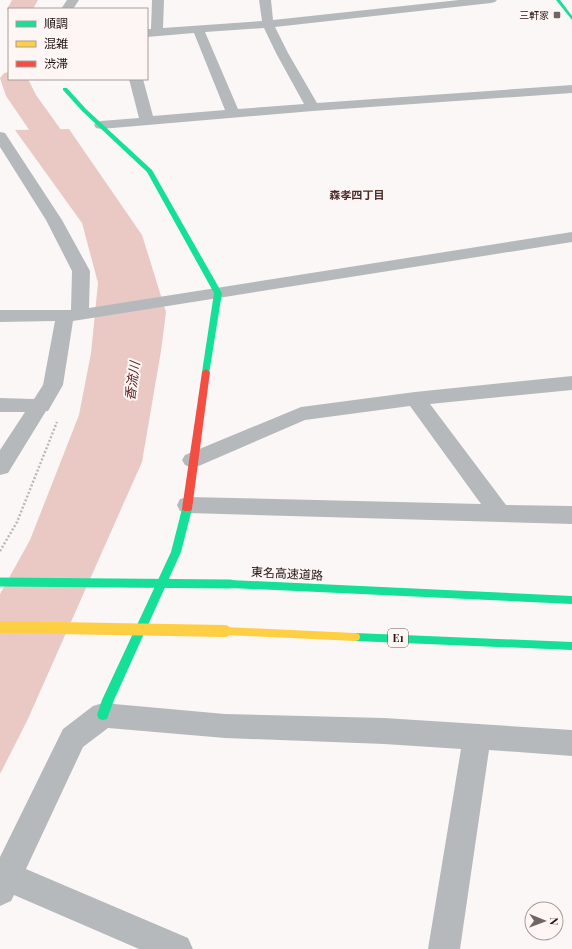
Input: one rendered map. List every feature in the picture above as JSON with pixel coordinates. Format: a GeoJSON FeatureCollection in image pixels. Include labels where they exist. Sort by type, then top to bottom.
{"type":"FeatureCollection","features":[{"type":"Feature","properties":{"kind":"main road"},"geometry":{"type":"LineString","coordinates":[[558,0],[572,19]]}},
{"type":"Feature","properties":{"kind":"main road"},"geometry":{"type":"LineString","coordinates":[[65,89],[84,110],[150,171],[212,293],[209,346],[188,505],[176,552],[108,700],[103,715]]}},
{"type":"Feature","properties":{"kind":"main road","name":"東名高速道路"},"geometry":{"type":"LineString","coordinates":[[0,582],[230,584],[572,600]]}},
{"type":"Feature","properties":{"kind":"main road","name":"E1"},"geometry":{"type":"LineString","coordinates":[[0,627],[225,631],[572,646]]}},
{"type":"Feature","properties":{"kind":"street"},"geometry":{"type":"LineString","coordinates":[[158,0],[152,32],[268,24],[466,1],[491,0]]}},
{"type":"Feature","properties":{"kind":"street"},"geometry":{"type":"LineString","coordinates":[[264,0],[268,24],[282,53],[313,107]]}},
{"type":"Feature","properties":{"kind":"street"},"geometry":{"type":"LineString","coordinates":[[372,0],[376,12]]}},
{"type":"Feature","properties":{"kind":"street"},"geometry":{"type":"LineString","coordinates":[[198,29],[233,114]]}},
{"type":"Feature","properties":{"kind":"street"},"geometry":{"type":"LineString","coordinates":[[136,80],[147,121]]}},
{"type":"Feature","properties":{"kind":"street"},"geometry":{"type":"LineString","coordinates":[[101,125],[313,107],[572,89]]}},
{"type":"Feature","properties":{"kind":"street"},"geometry":{"type":"LineString","coordinates":[[0,136],[54,220],[81,271],[78,314],[52,386],[41,406],[0,467]]}},
{"type":"Feature","properties":{"kind":"street"},"geometry":{"type":"LineString","coordinates":[[0,316],[78,314],[253,288],[451,255],[572,237]]}},
{"type":"Feature","properties":{"kind":"street"},"geometry":{"type":"LineString","coordinates":[[193,460],[301,414],[415,399],[572,383]]}},
{"type":"Feature","properties":{"kind":"street"},"geometry":{"type":"LineString","coordinates":[[415,399],[500,513]]}},
{"type":"Feature","properties":{"kind":"street"},"geometry":{"type":"LineString","coordinates":[[0,405],[41,406]]}},
{"type":"Feature","properties":{"kind":"street"},"geometry":{"type":"LineString","coordinates":[[188,505],[572,515]]}},
{"type":"Feature","properties":{"kind":"street"},"geometry":{"type":"LineString","coordinates":[[178,949],[3,883],[73,738],[103,715],[225,726],[384,731],[572,743]]}},
{"type":"Feature","properties":{"kind":"street"},"geometry":{"type":"LineString","coordinates":[[444,949],[477,738]]}},
{"type":"Feature","properties":{"kind":"water"},"geometry":{"type":"Polygon","coordinates":[[[69,129],[142,235],[166,312],[161,351],[142,462],[27,721],[0,774],[0,594],[30,540],[79,415],[91,353],[98,283],[82,223],[15,130],[69,129]]]}},
{"type":"Feature","properties":{"kind":"waterway","name":"香流川"},"geometry":{"type":"LineString","coordinates":[[21,8],[25,0]]}},
{"type":"Feature","properties":{"kind":"waterway","name":"香流川"},"geometry":{"type":"LineString","coordinates":[[14,80],[21,96],[83,184]]}},
{"type":"Feature","properties":{"kind":"traffic: fast"},"geometry":{"type":"LineString","coordinates":[[558,0],[572,19]]}},
{"type":"Feature","properties":{"kind":"traffic: fast"},"geometry":{"type":"LineString","coordinates":[[65,89],[84,110],[150,171],[218,293],[206,372]]}},
{"type":"Feature","properties":{"kind":"traffic: fast"},"geometry":{"type":"LineString","coordinates":[[103,715],[108,700],[176,552],[187,509]]}},
{"type":"Feature","properties":{"kind":"traffic: fast"},"geometry":{"type":"LineString","coordinates":[[0,582],[230,584]]}},
{"type":"Feature","properties":{"kind":"traffic: fast"},"geometry":{"type":"LineString","coordinates":[[230,584],[572,600]]}},
{"type":"Feature","properties":{"kind":"traffic: fast"},"geometry":{"type":"LineString","coordinates":[[355,637],[572,646]]}},
{"type":"Feature","properties":{"kind":"traffic: slow"},"geometry":{"type":"LineString","coordinates":[[0,627],[225,631]]}},
{"type":"Feature","properties":{"kind":"traffic: slow"},"geometry":{"type":"LineString","coordinates":[[225,631],[355,637]]}},
{"type":"Feature","properties":{"kind":"traffic: jam"},"geometry":{"type":"LineString","coordinates":[[187,509],[206,372]]}},
{"type":"Feature","properties":{"kind":"place","name":"三軒家"},"geometry":{"type":"Point","coordinates":[557,15]}},
{"type":"Feature","properties":{"kind":"district","name":"森孝四丁目"},"geometry":{"type":"Point","coordinates":[357,195]}}]}
